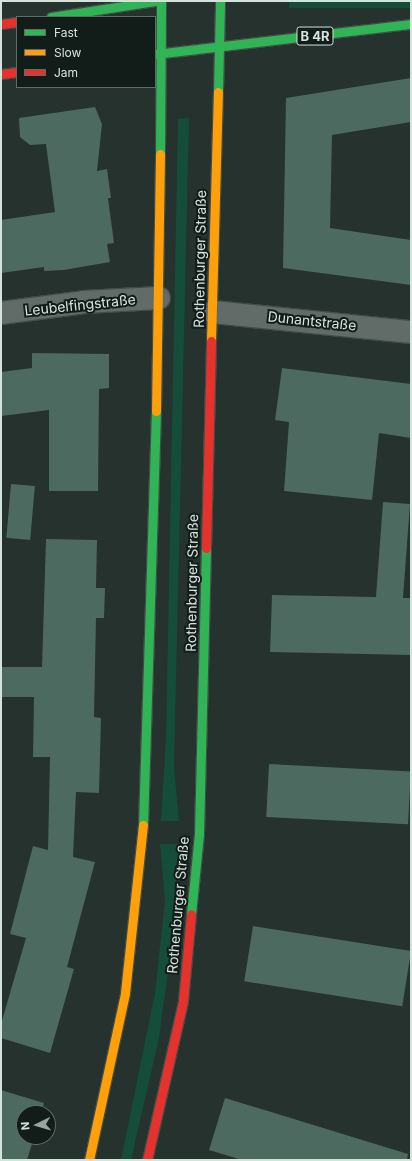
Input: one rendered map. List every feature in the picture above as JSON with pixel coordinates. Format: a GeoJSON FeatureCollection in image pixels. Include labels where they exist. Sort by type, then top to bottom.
{"type":"FeatureCollection","features":[{"type":"Feature","properties":{"kind":"main road"},"geometry":{"type":"LineString","coordinates":[[58,16],[155,1]]}},
{"type":"Feature","properties":{"kind":"main road"},"geometry":{"type":"LineString","coordinates":[[89,1160],[125,993],[143,839],[159,298],[158,54],[161,1]]}},
{"type":"Feature","properties":{"kind":"main road","name":"Rothenburger Straße"},"geometry":{"type":"LineString","coordinates":[[147,1160],[183,1001],[195,905],[213,312],[220,1]]}},
{"type":"Feature","properties":{"kind":"main road"},"geometry":{"type":"LineString","coordinates":[[1,24],[16,22]]}},
{"type":"Feature","properties":{"kind":"main road","name":"B 4R"},"geometry":{"type":"LineString","coordinates":[[158,54],[219,48],[411,24]]}},
{"type":"Feature","properties":{"kind":"main road"},"geometry":{"type":"LineString","coordinates":[[1,74],[16,72]]}},
{"type":"Feature","properties":{"kind":"street","name":"Leubelfingstraße"},"geometry":{"type":"LineString","coordinates":[[1,313],[84,302],[159,298]]}},
{"type":"Feature","properties":{"kind":"street","name":"Dunantstraße"},"geometry":{"type":"LineString","coordinates":[[213,312],[411,332]]}},
{"type":"Feature","properties":{"kind":"green space"},"geometry":{"type":"Polygon","coordinates":[[[289,1],[411,1],[411,8],[289,8],[289,1]]]}},
{"type":"Feature","properties":{"kind":"green space"},"geometry":{"type":"Polygon","coordinates":[[[189,118],[174,767],[179,821],[161,821],[166,737],[178,119],[189,118]]]}},
{"type":"Feature","properties":{"kind":"green space"},"geometry":{"type":"Polygon","coordinates":[[[160,844],[179,844],[169,964],[159,1038],[131,1160],[121,1160],[155,993],[165,900],[160,844]]]}},
{"type":"Feature","properties":{"kind":"building"},"geometry":{"type":"Polygon","coordinates":[[[411,78],[411,122],[332,135],[330,228],[411,240],[411,285],[283,268],[286,98],[411,78]]]}},
{"type":"Feature","properties":{"kind":"building"},"geometry":{"type":"Polygon","coordinates":[[[95,107],[102,124],[97,171],[107,169],[111,198],[108,198],[114,243],[107,244],[110,262],[64,270],[44,271],[44,267],[1,273],[1,220],[55,212],[46,144],[30,145],[20,137],[19,118],[95,107]]]}},
{"type":"Feature","properties":{"kind":"building"},"geometry":{"type":"Polygon","coordinates":[[[32,353],[109,354],[109,388],[99,389],[98,491],[49,491],[49,410],[1,416],[1,372],[32,368],[32,353]]]}},
{"type":"Feature","properties":{"kind":"building"},"geometry":{"type":"Polygon","coordinates":[[[282,368],[411,384],[411,438],[379,433],[372,500],[284,491],[289,422],[275,420],[282,368]]]}},
{"type":"Feature","properties":{"kind":"building"},"geometry":{"type":"Polygon","coordinates":[[[11,484],[35,486],[30,540],[6,538],[11,484]]]}},
{"type":"Feature","properties":{"kind":"building"},"geometry":{"type":"Polygon","coordinates":[[[383,502],[410,504],[403,598],[411,598],[411,655],[270,652],[272,595],[376,597],[383,502]]]}},
{"type":"Feature","properties":{"kind":"building"},"geometry":{"type":"Polygon","coordinates":[[[46,539],[97,540],[96,588],[105,588],[104,618],[96,618],[94,717],[101,718],[99,793],[76,792],[73,857],[95,862],[67,967],[74,969],[50,1053],[1,1038],[1,1024],[26,938],[10,934],[33,846],[48,850],[50,757],[33,757],[34,697],[1,697],[1,667],[42,667],[46,539]]]}},
{"type":"Feature","properties":{"kind":"building"},"geometry":{"type":"Polygon","coordinates":[[[269,764],[411,771],[408,824],[266,817],[269,764]]]}},
{"type":"Feature","properties":{"kind":"building"},"geometry":{"type":"Polygon","coordinates":[[[253,926],[411,951],[402,1006],[244,981],[253,926]]]}},
{"type":"Feature","properties":{"kind":"building"},"geometry":{"type":"Polygon","coordinates":[[[1,1090],[44,1103],[43,1105],[16,1105],[16,1145],[32,1145],[27,1160],[1,1160],[1,1090]]]}},
{"type":"Feature","properties":{"kind":"building"},"geometry":{"type":"Polygon","coordinates":[[[225,1098],[408,1154],[407,1160],[242,1160],[209,1150],[225,1098]]]}},
{"type":"Feature","properties":{"kind":"traffic: fast"},"geometry":{"type":"LineString","coordinates":[[58,16],[155,1]]}},
{"type":"Feature","properties":{"kind":"traffic: fast"},"geometry":{"type":"LineString","coordinates":[[160,154],[161,1]]}},
{"type":"Feature","properties":{"kind":"traffic: fast"},"geometry":{"type":"LineString","coordinates":[[218,92],[220,1]]}},
{"type":"Feature","properties":{"kind":"traffic: fast"},"geometry":{"type":"LineString","coordinates":[[156,54],[411,24]]}},
{"type":"Feature","properties":{"kind":"traffic: fast"},"geometry":{"type":"LineString","coordinates":[[143,825],[156,411]]}},
{"type":"Feature","properties":{"kind":"traffic: fast"},"geometry":{"type":"LineString","coordinates":[[191,914],[199,834],[206,548]]}},
{"type":"Feature","properties":{"kind":"traffic: slow"},"geometry":{"type":"LineString","coordinates":[[211,341],[218,92]]}},
{"type":"Feature","properties":{"kind":"traffic: slow"},"geometry":{"type":"LineString","coordinates":[[156,411],[160,154]]}},
{"type":"Feature","properties":{"kind":"traffic: slow"},"geometry":{"type":"LineString","coordinates":[[89,1160],[125,993],[143,825]]}},
{"type":"Feature","properties":{"kind":"traffic: jam"},"geometry":{"type":"LineString","coordinates":[[1,24],[16,22]]}},
{"type":"Feature","properties":{"kind":"traffic: jam"},"geometry":{"type":"LineString","coordinates":[[1,74],[16,72]]}},
{"type":"Feature","properties":{"kind":"traffic: jam"},"geometry":{"type":"LineString","coordinates":[[206,548],[211,341]]}},
{"type":"Feature","properties":{"kind":"traffic: jam"},"geometry":{"type":"LineString","coordinates":[[147,1160],[183,1001],[191,914]]}}]}
